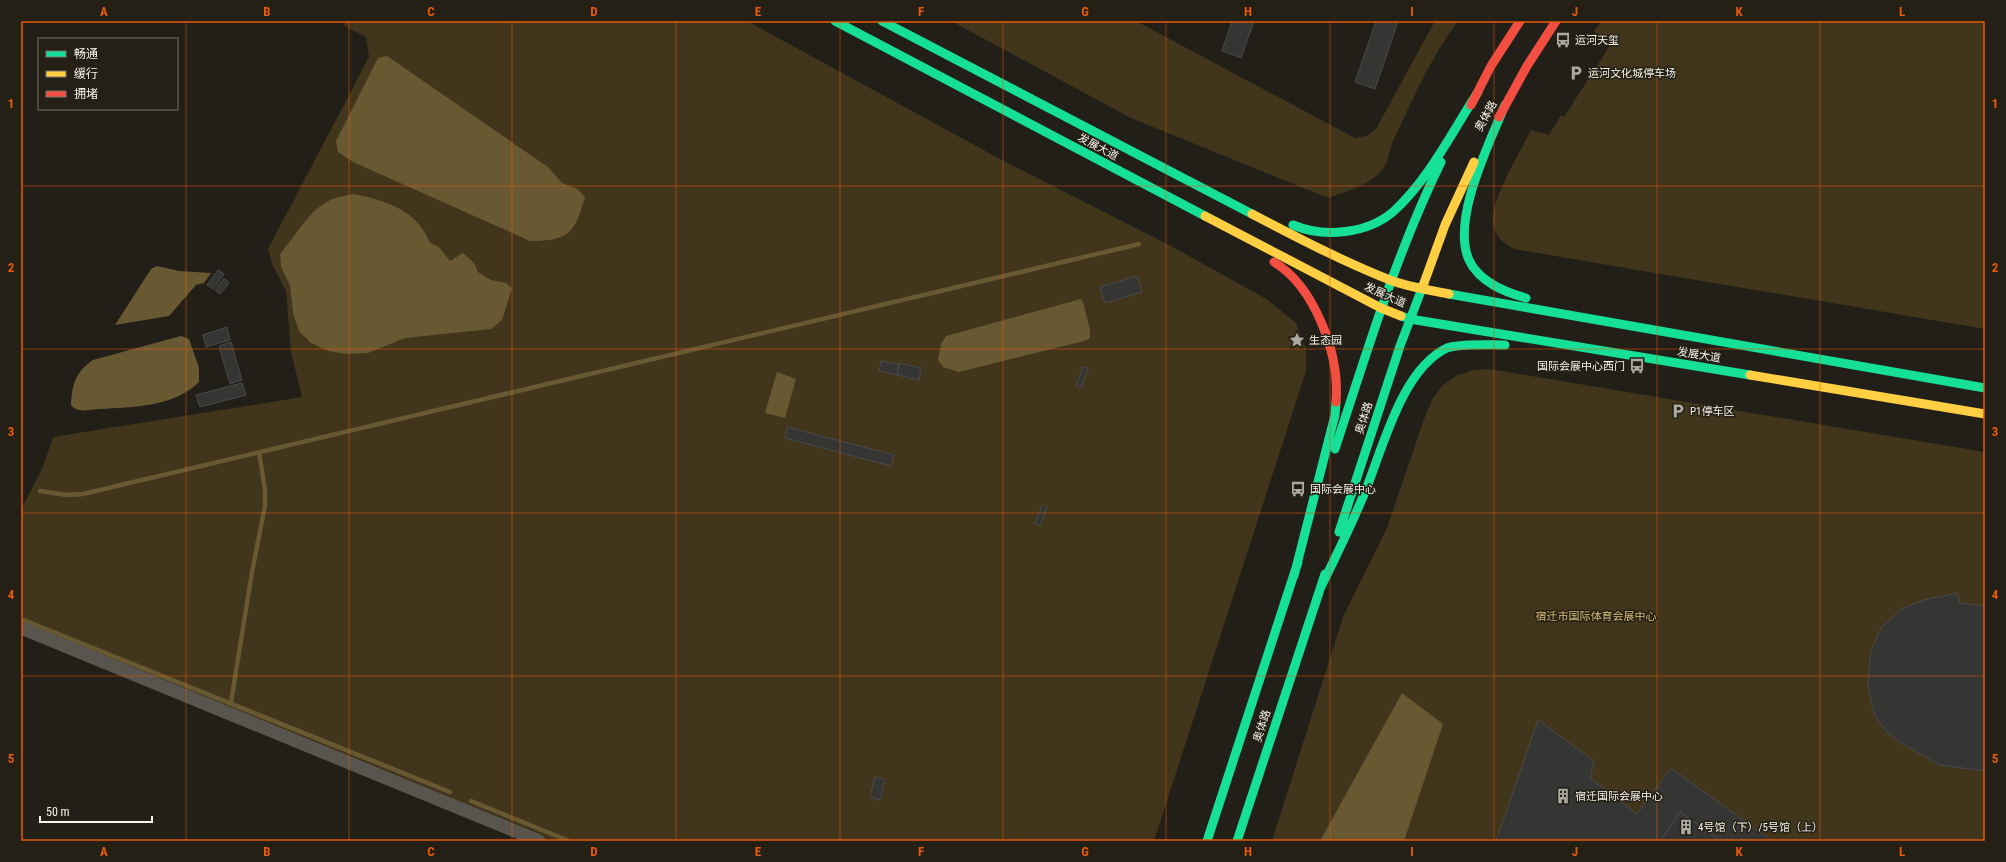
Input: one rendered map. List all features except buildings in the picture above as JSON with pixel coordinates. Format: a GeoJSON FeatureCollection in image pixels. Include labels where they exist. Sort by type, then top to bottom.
{"type":"FeatureCollection","features":[{"type":"Feature","properties":{"kind":"main road","name":"发展大道"},"geometry":{"type":"LineString","coordinates":[[835,21],[1118,172],[1381,308],[1410,319],[1985,414]]}},
{"type":"Feature","properties":{"kind":"main road","name":"发展大道"},"geometry":{"type":"LineString","coordinates":[[882,21],[1290,234],[1390,280],[1421,289],[1985,388]]}},
{"type":"Feature","properties":{"kind":"main road","name":"奥体路"},"geometry":{"type":"LineString","coordinates":[[1207,841],[1390,280],[1431,182],[1492,66],[1520,21]]}},
{"type":"Feature","properties":{"kind":"main road","name":"奥体路"},"geometry":{"type":"LineString","coordinates":[[1237,841],[1410,319],[1448,218],[1478,155],[1505,105],[1556,21]]}},
{"type":"Feature","properties":{"kind":"main road"},"geometry":{"type":"LineString","coordinates":[[1130,151],[1300,229],[1327,233],[1353,230],[1382,220],[1406,201],[1478,92]]}},
{"type":"Feature","properties":{"kind":"main road"},"geometry":{"type":"LineString","coordinates":[[1505,105],[1469,198],[1464,226],[1465,247],[1469,260],[1476,270],[1492,285],[1514,295],[1619,324]]}},
{"type":"Feature","properties":{"kind":"main road"},"geometry":{"type":"LineString","coordinates":[[1118,172],[1207,225],[1287,270],[1306,292],[1331,346],[1337,391],[1335,415],[1294,576]]}},
{"type":"Feature","properties":{"kind":"main road"},"geometry":{"type":"LineString","coordinates":[[1321,587],[1362,499],[1404,392],[1421,367],[1448,348],[1473,344],[1610,352]]}},
{"type":"Feature","properties":{"kind":"street"},"geometry":{"type":"LineString","coordinates":[[21,628],[539,841]]}},
{"type":"Feature","properties":{"kind":"green space"},"geometry":{"type":"Polygon","coordinates":[[[347,21],[747,21],[1000,159],[1169,245],[1268,300],[1296,323],[1306,350],[1306,371],[1154,841],[545,841],[21,627],[21,510],[43,467],[53,437],[302,397],[291,352],[286,291],[273,266],[268,249],[369,57],[366,37],[343,25],[347,21]]]}},
{"type":"Feature","properties":{"kind":"green space"},"geometry":{"type":"Polygon","coordinates":[[[951,21],[1136,21],[1355,138],[1367,136],[1376,129],[1435,21],[1458,21],[1439,49],[1423,78],[1392,143],[1388,159],[1382,170],[1364,184],[1328,198],[1131,118],[951,21]]]}},
{"type":"Feature","properties":{"kind":"green space"},"geometry":{"type":"Polygon","coordinates":[[[1602,21],[1985,21],[1985,329],[1514,249],[1503,242],[1498,236],[1493,224],[1493,214],[1501,190],[1531,130],[1549,135],[1561,115],[1564,117],[1611,44],[1594,31],[1602,21]]]}},
{"type":"Feature","properties":{"kind":"green space","name":"宿迁市国际体育会展中心"},"geometry":{"type":"Polygon","coordinates":[[[1489,369],[1985,452],[1985,841],[1272,841],[1343,617],[1387,528],[1424,419],[1433,398],[1443,385],[1458,375],[1473,370],[1489,369]]]}},
{"type":"Feature","properties":{"kind":"shaded area"},"geometry":{"type":"Polygon","coordinates":[[[387,56],[548,167],[562,183],[578,189],[585,197],[578,219],[573,227],[562,237],[543,241],[530,241],[353,162],[338,152],[336,141],[378,58],[387,56]]]}},
{"type":"Feature","properties":{"kind":"shaded area"},"geometry":{"type":"Polygon","coordinates":[[[354,194],[378,200],[400,209],[417,222],[430,243],[439,247],[450,261],[463,253],[474,263],[478,272],[491,280],[506,283],[512,288],[502,320],[491,329],[405,338],[368,353],[345,354],[329,351],[311,343],[299,331],[293,313],[290,285],[281,267],[280,254],[319,207],[336,198],[354,194]]]}},
{"type":"Feature","properties":{"kind":"shaded area"},"geometry":{"type":"Polygon","coordinates":[[[157,266],[179,271],[211,273],[204,283],[196,285],[169,316],[115,325],[151,269],[157,266]]]}},
{"type":"Feature","properties":{"kind":"shaded area"},"geometry":{"type":"Polygon","coordinates":[[[1081,299],[1090,330],[1090,338],[1084,341],[959,372],[943,367],[938,360],[941,344],[946,336],[1081,299]]]}},
{"type":"Feature","properties":{"kind":"shaded area"},"geometry":{"type":"Polygon","coordinates":[[[181,336],[189,339],[199,368],[199,382],[189,390],[165,401],[139,406],[81,410],[74,408],[71,405],[72,391],[78,374],[93,360],[181,336]]]}},
{"type":"Feature","properties":{"kind":"shaded area"},"geometry":{"type":"Polygon","coordinates":[[[777,372],[796,379],[785,418],[765,413],[777,372]]]}},
{"type":"Feature","properties":{"kind":"shaded area"},"geometry":{"type":"Polygon","coordinates":[[[1402,693],[1443,724],[1404,841],[1320,841],[1402,693]]]}},
{"type":"Feature","properties":{"kind":"waterway"},"geometry":{"type":"LineString","coordinates":[[40,491],[67,495],[83,494],[1139,244]]}},
{"type":"Feature","properties":{"kind":"waterway"},"geometry":{"type":"LineString","coordinates":[[231,702],[252,572],[265,506],[265,490],[259,452]]}},
{"type":"Feature","properties":{"kind":"waterway"},"geometry":{"type":"LineString","coordinates":[[21,619],[450,792]]}},
{"type":"Feature","properties":{"kind":"waterway"},"geometry":{"type":"LineString","coordinates":[[471,801],[569,841]]}},
{"type":"Feature","properties":{"kind":"traffic: fast"},"geometry":{"type":"LineString","coordinates":[[835,21],[1205,216]]}},
{"type":"Feature","properties":{"kind":"traffic: fast"},"geometry":{"type":"LineString","coordinates":[[882,21],[1252,214]]}},
{"type":"Feature","properties":{"kind":"traffic: fast"},"geometry":{"type":"LineString","coordinates":[[1293,225],[1318,232],[1345,232],[1372,225],[1383,219],[1394,211],[1418,185],[1478,92]]}},
{"type":"Feature","properties":{"kind":"traffic: fast"},"geometry":{"type":"LineString","coordinates":[[1505,105],[1474,182],[1468,204],[1465,224],[1465,243],[1469,260],[1473,268],[1479,274],[1493,285],[1510,293],[1526,298]]}},
{"type":"Feature","properties":{"kind":"traffic: fast"},"geometry":{"type":"LineString","coordinates":[[1335,449],[1396,268],[1441,162]]}},
{"type":"Feature","properties":{"kind":"traffic: fast"},"geometry":{"type":"LineString","coordinates":[[1339,532],[1400,346],[1424,283]]}},
{"type":"Feature","properties":{"kind":"traffic: fast"},"geometry":{"type":"LineString","coordinates":[[1449,294],[1985,388]]}},
{"type":"Feature","properties":{"kind":"traffic: fast"},"geometry":{"type":"LineString","coordinates":[[1401,316],[1410,319],[1750,375]]}},
{"type":"Feature","properties":{"kind":"traffic: fast"},"geometry":{"type":"LineString","coordinates":[[1321,587],[1357,510],[1394,414],[1417,374],[1431,359],[1447,348],[1453,346],[1505,345]]}},
{"type":"Feature","properties":{"kind":"traffic: fast"},"geometry":{"type":"LineString","coordinates":[[1294,576],[1335,415],[1336,402]]}},
{"type":"Feature","properties":{"kind":"traffic: fast"},"geometry":{"type":"LineString","coordinates":[[1207,841],[1298,562]]}},
{"type":"Feature","properties":{"kind":"traffic: fast"},"geometry":{"type":"LineString","coordinates":[[1237,841],[1325,574]]}},
{"type":"Feature","properties":{"kind":"traffic: slow"},"geometry":{"type":"LineString","coordinates":[[1424,283],[1445,225],[1474,162]]}},
{"type":"Feature","properties":{"kind":"traffic: slow"},"geometry":{"type":"LineString","coordinates":[[1252,214],[1338,257],[1390,280],[1449,294]]}},
{"type":"Feature","properties":{"kind":"traffic: slow"},"geometry":{"type":"LineString","coordinates":[[1205,216],[1381,308],[1401,316]]}},
{"type":"Feature","properties":{"kind":"traffic: slow"},"geometry":{"type":"LineString","coordinates":[[1750,375],[1985,414]]}},
{"type":"Feature","properties":{"kind":"traffic: jam"},"geometry":{"type":"LineString","coordinates":[[1471,105],[1491,66],[1520,21]]}},
{"type":"Feature","properties":{"kind":"traffic: jam"},"geometry":{"type":"LineString","coordinates":[[1499,117],[1527,66],[1556,21]]}},
{"type":"Feature","properties":{"kind":"traffic: jam"},"geometry":{"type":"LineString","coordinates":[[1274,262],[1289,273],[1302,288],[1313,305],[1322,324],[1334,364],[1336,402]]}},
{"type":"Feature","properties":{"kind":"place","name":"运河天玺"},"geometry":{"type":"Point","coordinates":[1563,40]}},
{"type":"Feature","properties":{"kind":"place","name":"运河文化城停车场"},"geometry":{"type":"Point","coordinates":[1576,73]}},
{"type":"Feature","properties":{"kind":"place","name":"生态园"},"geometry":{"type":"Point","coordinates":[1297,340]}},
{"type":"Feature","properties":{"kind":"place","name":"国际会展中心西门"},"geometry":{"type":"Point","coordinates":[1637,366]}},
{"type":"Feature","properties":{"kind":"place","name":"P1停车区"},"geometry":{"type":"Point","coordinates":[1678,411]}},
{"type":"Feature","properties":{"kind":"place","name":"国际会展中心"},"geometry":{"type":"Point","coordinates":[1298,489]}},
{"type":"Feature","properties":{"kind":"place","name":"宿迁国际会展中心"},"geometry":{"type":"Point","coordinates":[1563,796]}},
{"type":"Feature","properties":{"kind":"place","name":"4号馆（下）/5号馆（上）"},"geometry":{"type":"Point","coordinates":[1686,827]}}]}
